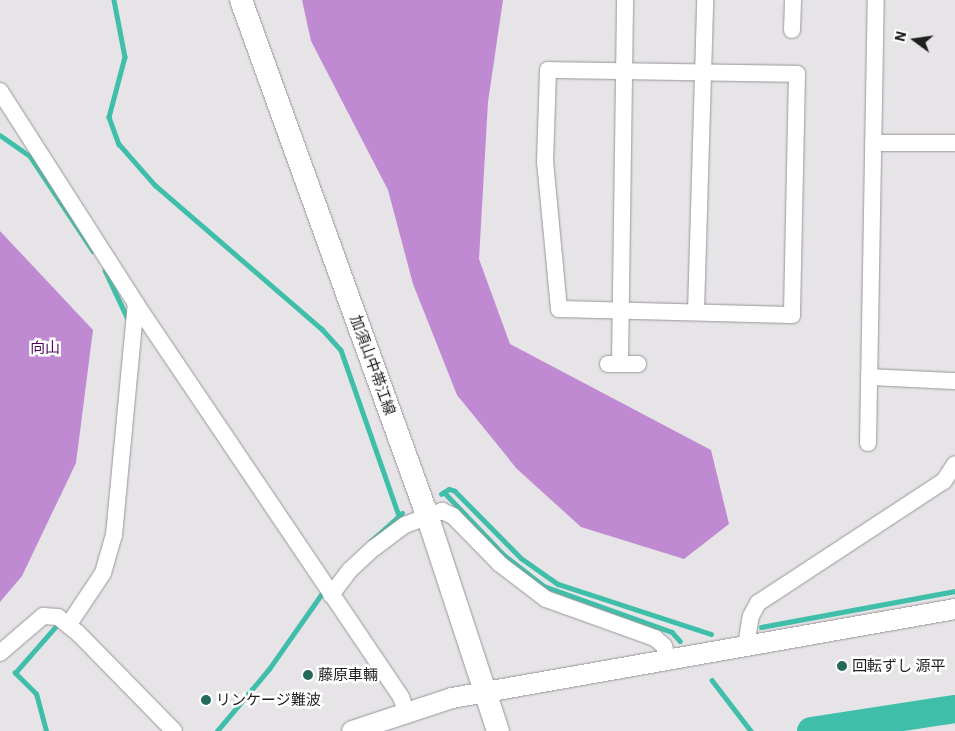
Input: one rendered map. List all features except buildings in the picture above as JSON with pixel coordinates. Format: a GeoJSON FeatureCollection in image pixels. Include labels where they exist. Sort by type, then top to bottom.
{"type":"FeatureCollection","features":[{"type":"Feature","properties":{"kind":"main road","name":"加須山中帯江線"},"geometry":{"type":"LineString","coordinates":[[241,0],[427,515],[487,692],[498,731]]}},
{"type":"Feature","properties":{"kind":"street"},"geometry":{"type":"LineString","coordinates":[[625,0],[620,310],[614,364],[638,364]]}},
{"type":"Feature","properties":{"kind":"street"},"geometry":{"type":"LineString","coordinates":[[696,311],[705,0]]}},
{"type":"Feature","properties":{"kind":"street"},"geometry":{"type":"LineString","coordinates":[[792,30],[793,0]]}},
{"type":"Feature","properties":{"kind":"street"},"geometry":{"type":"LineString","coordinates":[[868,443],[876,0]]}},
{"type":"Feature","properties":{"kind":"street"},"geometry":{"type":"LineString","coordinates":[[548,70],[624,71],[797,74],[792,315],[696,311],[559,309],[545,162],[548,70]]}},
{"type":"Feature","properties":{"kind":"street"},"geometry":{"type":"LineString","coordinates":[[0,91],[136,304],[327,590],[401,697],[406,711]]}},
{"type":"Feature","properties":{"kind":"street"},"geometry":{"type":"LineString","coordinates":[[873,143],[955,143]]}},
{"type":"Feature","properties":{"kind":"street"},"geometry":{"type":"LineString","coordinates":[[69,624],[103,573],[114,535],[136,304]]}},
{"type":"Feature","properties":{"kind":"street"},"geometry":{"type":"LineString","coordinates":[[869,378],[955,381]]}},
{"type":"Feature","properties":{"kind":"street"},"geometry":{"type":"LineString","coordinates":[[746,646],[751,616],[758,603],[944,481],[955,464]]}},
{"type":"Feature","properties":{"kind":"street"},"geometry":{"type":"LineString","coordinates":[[327,590],[374,548],[404,525],[427,515],[442,512],[453,516],[500,564],[540,594],[655,638],[664,646],[668,659]]}},
{"type":"Feature","properties":{"kind":"street"},"geometry":{"type":"LineString","coordinates":[[352,731],[406,711],[487,692],[955,609]]}},
{"type":"Feature","properties":{"kind":"street"},"geometry":{"type":"LineString","coordinates":[[0,653],[43,616],[58,616],[69,624],[174,731]]}},
{"type":"Feature","properties":{"kind":"green space"},"geometry":{"type":"Polygon","coordinates":[[[302,0],[503,0],[488,102],[479,259],[510,344],[711,450],[729,524],[684,559],[581,527],[517,469],[457,395],[413,284],[388,190],[311,41],[302,0]]]}},
{"type":"Feature","properties":{"kind":"green space","name":"向山"},"geometry":{"type":"Polygon","coordinates":[[[0,231],[93,330],[76,463],[22,576],[0,602],[0,231]]]}},
{"type":"Feature","properties":{"kind":"waterway"},"geometry":{"type":"LineString","coordinates":[[114,0],[125,57],[109,117],[119,144],[155,185],[322,329],[341,350],[399,516],[402,513]]}},
{"type":"Feature","properties":{"kind":"waterway"},"geometry":{"type":"LineString","coordinates":[[0,135],[30,156],[93,251]]}},
{"type":"Feature","properties":{"kind":"waterway"},"geometry":{"type":"LineString","coordinates":[[105,270],[127,317]]}},
{"type":"Feature","properties":{"kind":"waterway"},"geometry":{"type":"LineString","coordinates":[[441,494],[449,489],[455,491],[521,558],[558,584],[711,634]]}},
{"type":"Feature","properties":{"kind":"waterway"},"geometry":{"type":"LineString","coordinates":[[444,492],[504,555],[544,586],[672,632],[680,641]]}},
{"type":"Feature","properties":{"kind":"waterway"},"geometry":{"type":"LineString","coordinates":[[370,542],[399,516]]}},
{"type":"Feature","properties":{"kind":"waterway"},"geometry":{"type":"LineString","coordinates":[[217,731],[269,669],[325,589]]}},
{"type":"Feature","properties":{"kind":"waterway"},"geometry":{"type":"LineString","coordinates":[[761,627],[955,591]]}},
{"type":"Feature","properties":{"kind":"waterway"},"geometry":{"type":"LineString","coordinates":[[46,731],[36,694],[15,673],[57,625]]}},
{"type":"Feature","properties":{"kind":"waterway"},"geometry":{"type":"LineString","coordinates":[[712,680],[751,731]]}},
{"type":"Feature","properties":{"kind":"waterway"},"geometry":{"type":"LineString","coordinates":[[811,731],[955,709]]}},
{"type":"Feature","properties":{"kind":"place","name":"回転ずし 源平"},"geometry":{"type":"Point","coordinates":[842,666]}},
{"type":"Feature","properties":{"kind":"place","name":"藤原車輛"},"geometry":{"type":"Point","coordinates":[308,675]}},
{"type":"Feature","properties":{"kind":"place","name":"リンケージ難波"},"geometry":{"type":"Point","coordinates":[206,700]}}]}
